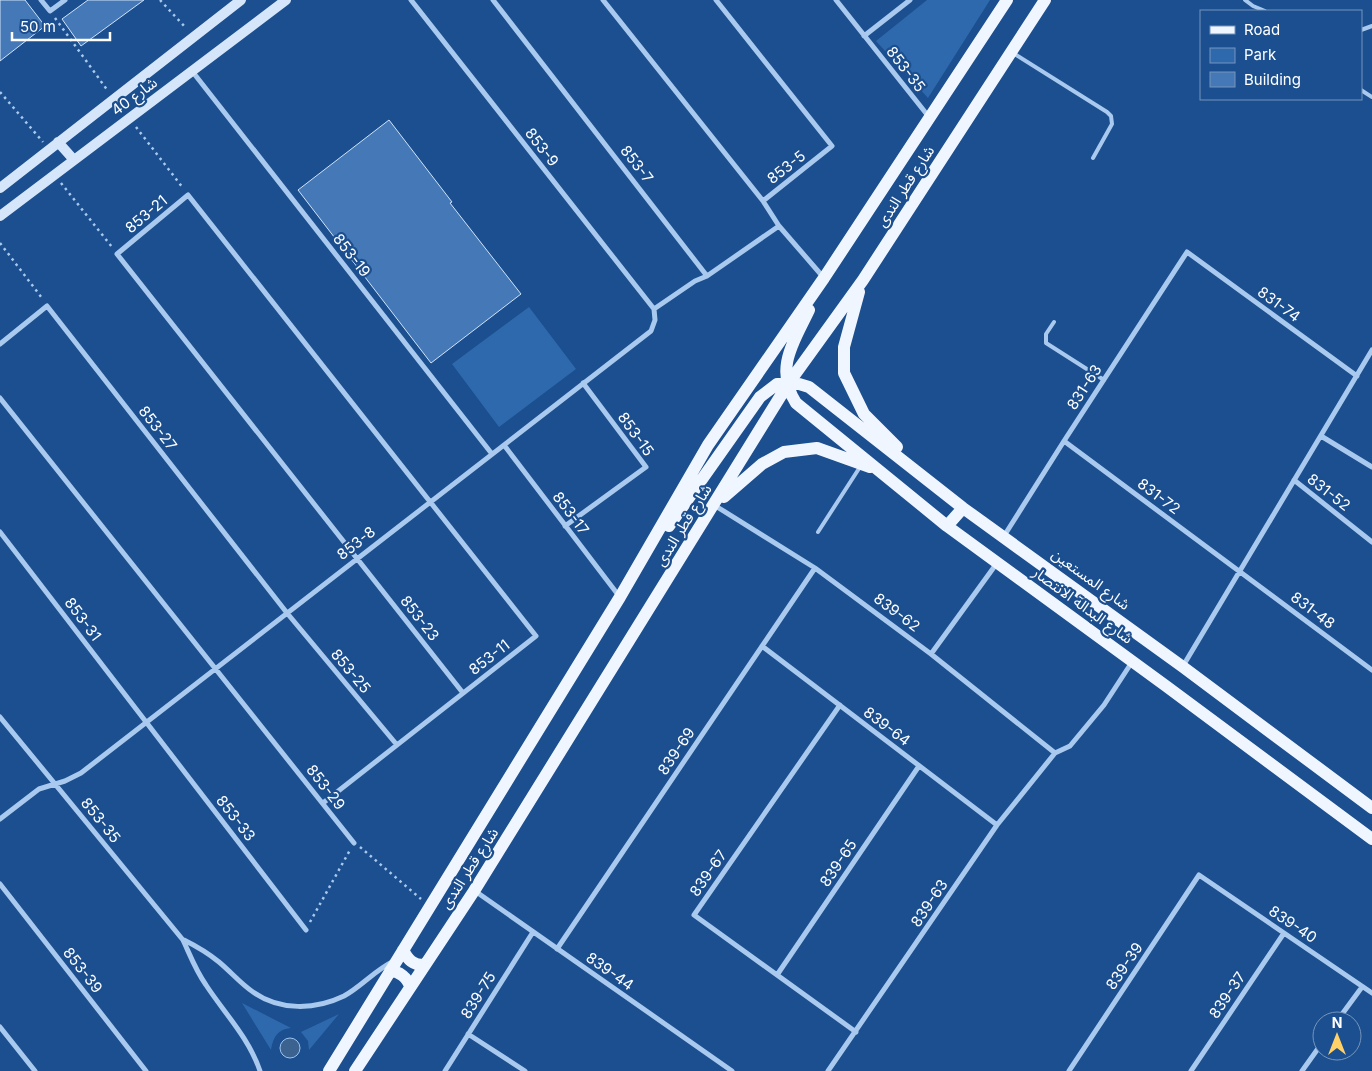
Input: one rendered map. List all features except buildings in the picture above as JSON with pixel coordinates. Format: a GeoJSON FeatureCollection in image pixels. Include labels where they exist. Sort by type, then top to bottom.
{"type":"FeatureCollection","features":[{"type":"Feature","properties":{"kind":"main road","name":"شارع 40"},"geometry":{"type":"LineString","coordinates":[[0,188],[241,0]]}},
{"type":"Feature","properties":{"kind":"main road","name":"شارع 40"},"geometry":{"type":"LineString","coordinates":[[0,216],[286,0]]}},
{"type":"Feature","properties":{"kind":"main road","name":"شارع قطر الندى"},"geometry":{"type":"LineString","coordinates":[[329,1071],[620,597],[708,445],[824,278],[1007,0]]}},
{"type":"Feature","properties":{"kind":"main road","name":"شارع قطر الندى"},"geometry":{"type":"LineString","coordinates":[[355,1071],[474,891],[788,384],[863,280],[1045,0]]}},
{"type":"Feature","properties":{"kind":"main road"},"geometry":{"type":"LineString","coordinates":[[58,142],[74,160]]}},
{"type":"Feature","properties":{"kind":"main road"},"geometry":{"type":"LineString","coordinates":[[620,597],[760,397],[777,384],[788,384],[786,371],[787,356],[824,278]]}},
{"type":"Feature","properties":{"kind":"main road"},"geometry":{"type":"LineString","coordinates":[[863,280],[844,347],[844,373],[864,414],[932,483]]}},
{"type":"Feature","properties":{"kind":"main road","name":"شارع البدالة الانتصار"},"geometry":{"type":"LineString","coordinates":[[788,384],[790,394],[796,403],[946,526],[1372,839]]}},
{"type":"Feature","properties":{"kind":"main road","name":"شارع المستعين"},"geometry":{"type":"LineString","coordinates":[[788,384],[799,384],[809,387],[963,508],[1183,667],[1372,808]]}},
{"type":"Feature","properties":{"kind":"main road"},"geometry":{"type":"LineString","coordinates":[[714,506],[762,464],[784,452],[817,448],[886,475]]}},
{"type":"Feature","properties":{"kind":"main road"},"geometry":{"type":"LineString","coordinates":[[946,526],[963,508]]}},
{"type":"Feature","properties":{"kind":"main road"},"geometry":{"type":"LineString","coordinates":[[400,954],[416,964],[424,965]]}},
{"type":"Feature","properties":{"kind":"main road"},"geometry":{"type":"LineString","coordinates":[[390,972],[394,971],[404,977],[410,987]]}},
{"type":"Feature","properties":{"kind":"street"},"geometry":{"type":"LineString","coordinates":[[41,0],[50,11],[65,0]]}},
{"type":"Feature","properties":{"kind":"street","name":"853-9"},"geometry":{"type":"LineString","coordinates":[[411,0],[654,309]]}},
{"type":"Feature","properties":{"kind":"street","name":"853-7"},"geometry":{"type":"LineString","coordinates":[[493,0],[707,276]]}},
{"type":"Feature","properties":{"kind":"street","name":"853-5"},"geometry":{"type":"LineString","coordinates":[[603,0],[763,201],[832,146],[716,0]]}},
{"type":"Feature","properties":{"kind":"street","name":"853-35"},"geometry":{"type":"LineString","coordinates":[[836,0],[929,118]]}},
{"type":"Feature","properties":{"kind":"street"},"geometry":{"type":"LineString","coordinates":[[864,36],[910,0]]}},
{"type":"Feature","properties":{"kind":"street","name":"853-19"},"geometry":{"type":"LineString","coordinates":[[192,71],[492,454]]}},
{"type":"Feature","properties":{"kind":"street","name":"853-21"},"geometry":{"type":"LineString","coordinates":[[117,254],[188,195],[429,503]]}},
{"type":"Feature","properties":{"kind":"street"},"geometry":{"type":"LineString","coordinates":[[763,201],[779,226],[824,278]]}},
{"type":"Feature","properties":{"kind":"street"},"geometry":{"type":"LineString","coordinates":[[654,309],[695,281],[707,276],[779,226]]}},
{"type":"Feature","properties":{"kind":"street","name":"831-74"},"geometry":{"type":"LineString","coordinates":[[1187,252],[1356,376]]}},
{"type":"Feature","properties":{"kind":"street","name":"831-63"},"geometry":{"type":"LineString","coordinates":[[1004,536],[1187,252]]}},
{"type":"Feature","properties":{"kind":"street"},"geometry":{"type":"LineString","coordinates":[[117,254],[358,558]]}},
{"type":"Feature","properties":{"kind":"street"},"geometry":{"type":"LineString","coordinates":[[0,344],[47,306]]}},
{"type":"Feature","properties":{"kind":"street","name":"853-27"},"geometry":{"type":"LineString","coordinates":[[47,306],[287,613]]}},
{"type":"Feature","properties":{"kind":"street","name":"853-8"},"geometry":{"type":"LineString","coordinates":[[0,819],[39,789],[74,777],[652,331],[655,320],[654,309]]}},
{"type":"Feature","properties":{"kind":"street"},"geometry":{"type":"LineString","coordinates":[[1183,667],[1372,350]]}},
{"type":"Feature","properties":{"kind":"street","name":"853-15"},"geometry":{"type":"LineString","coordinates":[[565,526],[646,466],[584,384]]}},
{"type":"Feature","properties":{"kind":"street"},"geometry":{"type":"LineString","coordinates":[[0,398],[216,668]]}},
{"type":"Feature","properties":{"kind":"street"},"geometry":{"type":"LineString","coordinates":[[1320,436],[1372,467]]}},
{"type":"Feature","properties":{"kind":"street","name":"831-72"},"geometry":{"type":"LineString","coordinates":[[1064,441],[1240,571]]}},
{"type":"Feature","properties":{"kind":"street","name":"853-17"},"geometry":{"type":"LineString","coordinates":[[504,445],[620,597]]}},
{"type":"Feature","properties":{"kind":"street","name":"831-52"},"geometry":{"type":"LineString","coordinates":[[1294,480],[1372,542]]}},
{"type":"Feature","properties":{"kind":"street","name":"853-11"},"geometry":{"type":"LineString","coordinates":[[323,803],[536,636],[429,503]]}},
{"type":"Feature","properties":{"kind":"street","name":"839-62"},"geometry":{"type":"LineString","coordinates":[[714,506],[815,568],[932,654],[1055,753]]}},
{"type":"Feature","properties":{"kind":"street","name":"853-31"},"geometry":{"type":"LineString","coordinates":[[0,532],[146,722]]}},
{"type":"Feature","properties":{"kind":"street","name":"853-23"},"geometry":{"type":"LineString","coordinates":[[358,558],[463,693]]}},
{"type":"Feature","properties":{"kind":"street"},"geometry":{"type":"LineString","coordinates":[[932,654],[997,563]]}},
{"type":"Feature","properties":{"kind":"street","name":"839-69"},"geometry":{"type":"LineString","coordinates":[[557,948],[815,568]]}},
{"type":"Feature","properties":{"kind":"street","name":"831-48"},"geometry":{"type":"LineString","coordinates":[[1240,571],[1372,670]]}},
{"type":"Feature","properties":{"kind":"street","name":"853-25"},"geometry":{"type":"LineString","coordinates":[[287,613],[397,745]]}},
{"type":"Feature","properties":{"kind":"street","name":"839-64"},"geometry":{"type":"LineString","coordinates":[[762,646],[997,826]]}},
{"type":"Feature","properties":{"kind":"street","name":"839-63"},"geometry":{"type":"LineString","coordinates":[[828,1071],[997,826],[1055,753],[1070,746],[1104,705],[1132,661]]}},
{"type":"Feature","properties":{"kind":"street","name":"853-29"},"geometry":{"type":"LineString","coordinates":[[216,668],[354,843]]}},
{"type":"Feature","properties":{"kind":"street","name":"839-67"},"geometry":{"type":"LineString","coordinates":[[840,705],[694,915],[856,1032]]}},
{"type":"Feature","properties":{"kind":"street","name":"853-35"},"geometry":{"type":"LineString","coordinates":[[0,717],[183,940],[205,984],[244,1036],[260,1071]]}},
{"type":"Feature","properties":{"kind":"street","name":"853-33"},"geometry":{"type":"LineString","coordinates":[[146,722],[306,930]]}},
{"type":"Feature","properties":{"kind":"street","name":"839-65"},"geometry":{"type":"LineString","coordinates":[[777,975],[919,766]]}},
{"type":"Feature","properties":{"kind":"street","name":"839-40"},"geometry":{"type":"LineString","coordinates":[[1199,875],[1372,994]]}},
{"type":"Feature","properties":{"kind":"street","name":"839-39"},"geometry":{"type":"LineString","coordinates":[[1069,1071],[1199,875]]}},
{"type":"Feature","properties":{"kind":"street","name":"853-39"},"geometry":{"type":"LineString","coordinates":[[0,884],[146,1071]]}},
{"type":"Feature","properties":{"kind":"street","name":"839-44"},"geometry":{"type":"LineString","coordinates":[[474,891],[732,1071]]}},
{"type":"Feature","properties":{"kind":"street","name":"839-75"},"geometry":{"type":"LineString","coordinates":[[445,1071],[533,932]]}},
{"type":"Feature","properties":{"kind":"street","name":"839-37"},"geometry":{"type":"LineString","coordinates":[[1192,1071],[1284,933]]}},
{"type":"Feature","properties":{"kind":"street","name":"853-35"},"geometry":{"type":"LineString","coordinates":[[183,940],[212,956],[244,985],[261,997],[281,1005],[292,1006],[313,1005],[335,1000],[354,989],[400,954]]}},
{"type":"Feature","properties":{"kind":"street"},"geometry":{"type":"LineString","coordinates":[[1344,1011],[1362,987]]}},
{"type":"Feature","properties":{"kind":"street"},"geometry":{"type":"LineString","coordinates":[[0,1027],[35,1071]]}},
{"type":"Feature","properties":{"kind":"street"},"geometry":{"type":"LineString","coordinates":[[468,1034],[525,1071]]}},
{"type":"Feature","properties":{"kind":"street"},"geometry":{"type":"LineString","coordinates":[[1302,1071],[1312,1057]]}},
{"type":"Feature","properties":{"kind":"lane"},"geometry":{"type":"LineString","coordinates":[[1245,0],[1263,10]]}},
{"type":"Feature","properties":{"kind":"lane"},"geometry":{"type":"LineString","coordinates":[[1011,52],[1111,116],[1112,124],[1093,158]]}},
{"type":"Feature","properties":{"kind":"lane"},"geometry":{"type":"LineString","coordinates":[[1054,322],[1046,334],[1046,343],[1104,380]]}},
{"type":"Feature","properties":{"kind":"lane"},"geometry":{"type":"LineString","coordinates":[[818,532],[862,464]]}},
{"type":"Feature","properties":{"kind":"path"},"geometry":{"type":"LineString","coordinates":[[160,0],[194,36]]}},
{"type":"Feature","properties":{"kind":"path"},"geometry":{"type":"LineString","coordinates":[[50,11],[114,99]]}},
{"type":"Feature","properties":{"kind":"path"},"geometry":{"type":"LineString","coordinates":[[0,92],[49,149]]}},
{"type":"Feature","properties":{"kind":"path"},"geometry":{"type":"LineString","coordinates":[[130,118],[188,195]]}},
{"type":"Feature","properties":{"kind":"path"},"geometry":{"type":"LineString","coordinates":[[54,175],[117,254]]}},
{"type":"Feature","properties":{"kind":"path"},"geometry":{"type":"LineString","coordinates":[[0,243],[47,306]]}},
{"type":"Feature","properties":{"kind":"path"},"geometry":{"type":"LineString","coordinates":[[306,930],[354,843],[430,906]]}},
{"type":"Feature","properties":{"kind":"green space"},"geometry":{"type":"Polygon","coordinates":[[[927,0],[990,0],[928,98],[876,41],[927,0]]]}},
{"type":"Feature","properties":{"kind":"green space"},"geometry":{"type":"Polygon","coordinates":[[[529,307],[576,369],[499,427],[452,364],[529,307]]]}},
{"type":"Feature","properties":{"kind":"green space"},"geometry":{"type":"Polygon","coordinates":[[[242,1003],[291,1028],[279,1032],[273,1041],[271,1050],[242,1003]]]}},
{"type":"Feature","properties":{"kind":"green space"},"geometry":{"type":"Polygon","coordinates":[[[339,1014],[309,1050],[308,1041],[301,1032],[339,1014]]]}},
{"type":"Feature","properties":{"kind":"shaded area"},"geometry":{"type":"Polygon","coordinates":[[[290,1038],[297,1041],[300,1048],[297,1055],[290,1058],[283,1055],[280,1048],[283,1041],[290,1038]]]}}]}
